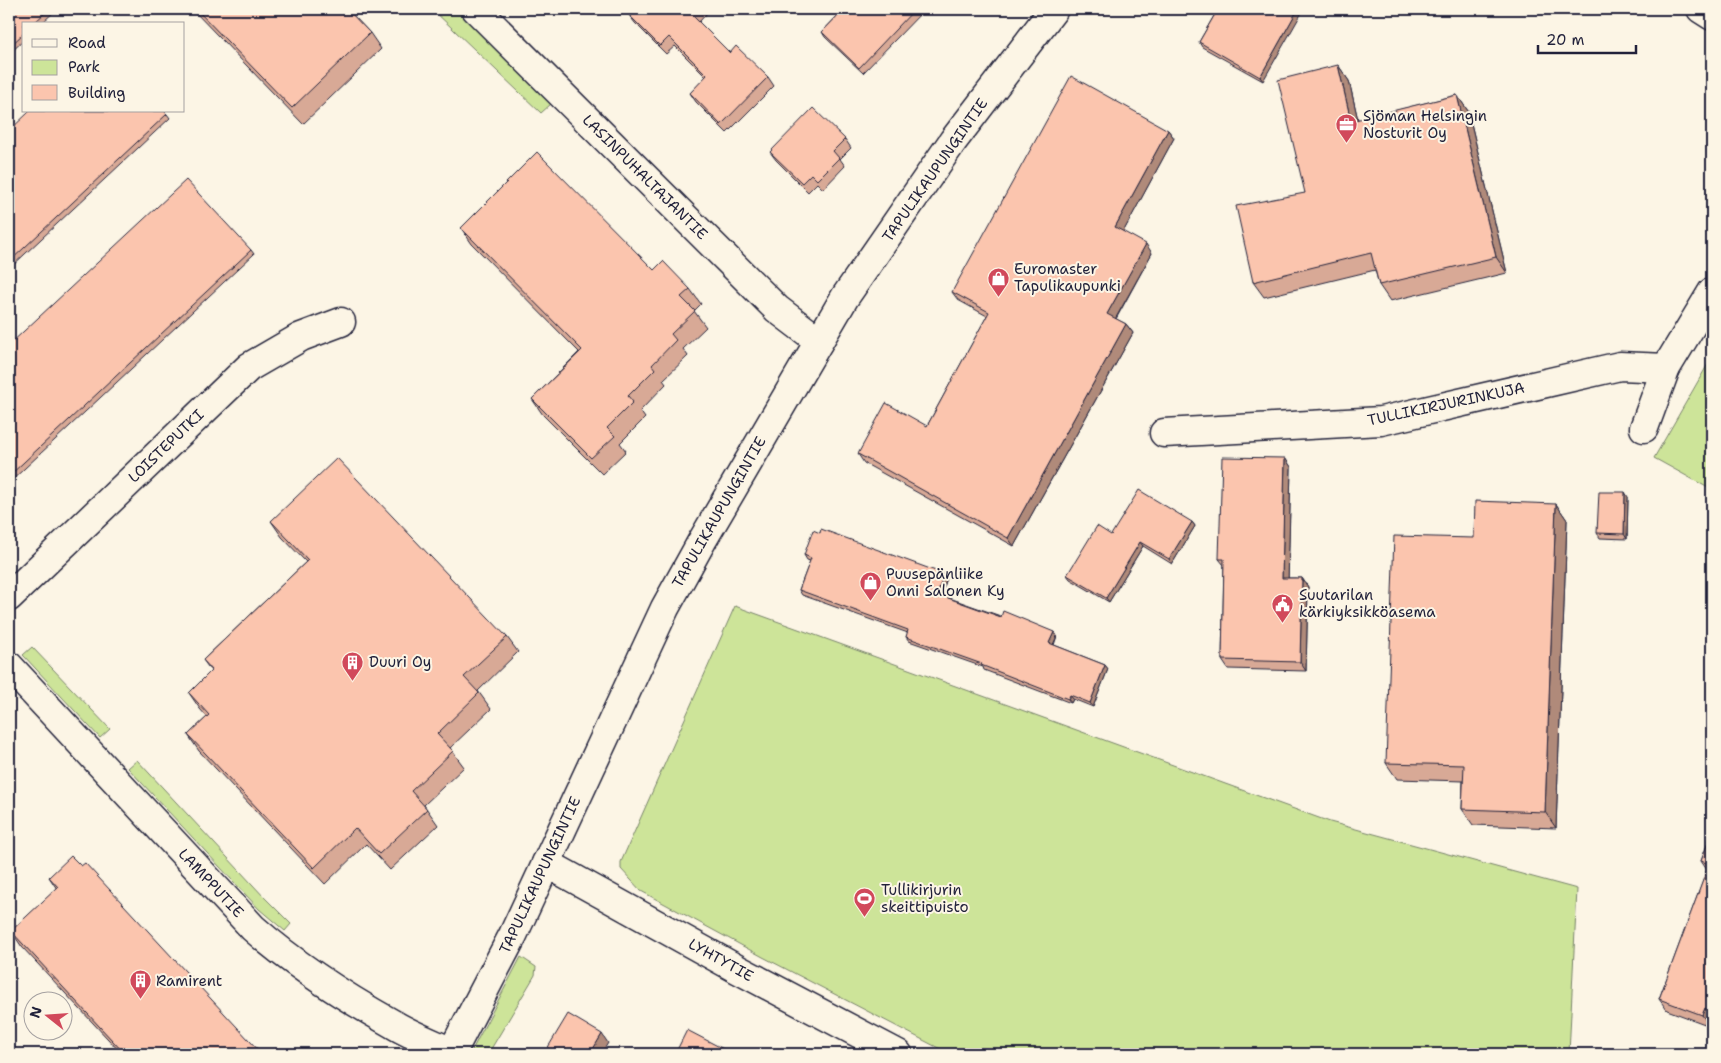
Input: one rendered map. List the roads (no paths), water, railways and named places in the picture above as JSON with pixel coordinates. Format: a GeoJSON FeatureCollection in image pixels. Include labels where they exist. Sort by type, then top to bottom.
{"type":"FeatureCollection","features":[{"type":"Feature","properties":{"kind":"street","name":"LASINPUHALTAJANTIE"},"geometry":{"type":"LineString","coordinates":[[476,9],[777,309],[819,341]]}},
{"type":"Feature","properties":{"kind":"street"},"geometry":{"type":"LineString","coordinates":[[1701,9],[1712,16]]}},
{"type":"Feature","properties":{"kind":"street","name":"TAPULIKAUPUNGINTIE"},"geometry":{"type":"LineString","coordinates":[[451,1053],[514,934],[681,577],[845,297],[1044,12]]}},
{"type":"Feature","properties":{"kind":"street"},"geometry":{"type":"LineString","coordinates":[[1644,428],[1666,368],[1712,292]]}},
{"type":"Feature","properties":{"kind":"street","name":"LOISTEPUTKI"},"geometry":{"type":"LineString","coordinates":[[9,597],[249,367],[301,337],[341,322]]}},
{"type":"Feature","properties":{"kind":"street","name":"TULLIKIRJURINKUJA"},"geometry":{"type":"LineString","coordinates":[[1164,433],[1381,421],[1620,366],[1666,368]]}},
{"type":"Feature","properties":{"kind":"street","name":"LAMPPUTIE"},"geometry":{"type":"LineString","coordinates":[[9,666],[145,814],[266,940],[328,986],[394,1025],[451,1053]]}},
{"type":"Feature","properties":{"kind":"street","name":"LYHTYTIE"},"geometry":{"type":"LineString","coordinates":[[546,863],[739,970],[898,1054]]}},
{"type":"Feature","properties":{"kind":"place","name":"Sjöman Helsingin Nosturit Oy"},"geometry":{"type":"Point","coordinates":[1347,144]}},
{"type":"Feature","properties":{"kind":"place","name":"Euromaster Tapulikaupunki"},"geometry":{"type":"Point","coordinates":[998,297]}},
{"type":"Feature","properties":{"kind":"place","name":"Puusepänliike Onni Salonen Ky"},"geometry":{"type":"Point","coordinates":[870,602]}},
{"type":"Feature","properties":{"kind":"place","name":"Suutarilan kärkiyksikköasema"},"geometry":{"type":"Point","coordinates":[1283,623]}},
{"type":"Feature","properties":{"kind":"place","name":"Duuri Oy"},"geometry":{"type":"Point","coordinates":[353,681]}},
{"type":"Feature","properties":{"kind":"place","name":"Tullikirjurin skeittipuisto"},"geometry":{"type":"Point","coordinates":[865,918]}},
{"type":"Feature","properties":{"kind":"place","name":"Ramirent"},"geometry":{"type":"Point","coordinates":[140,1000]}}]}
